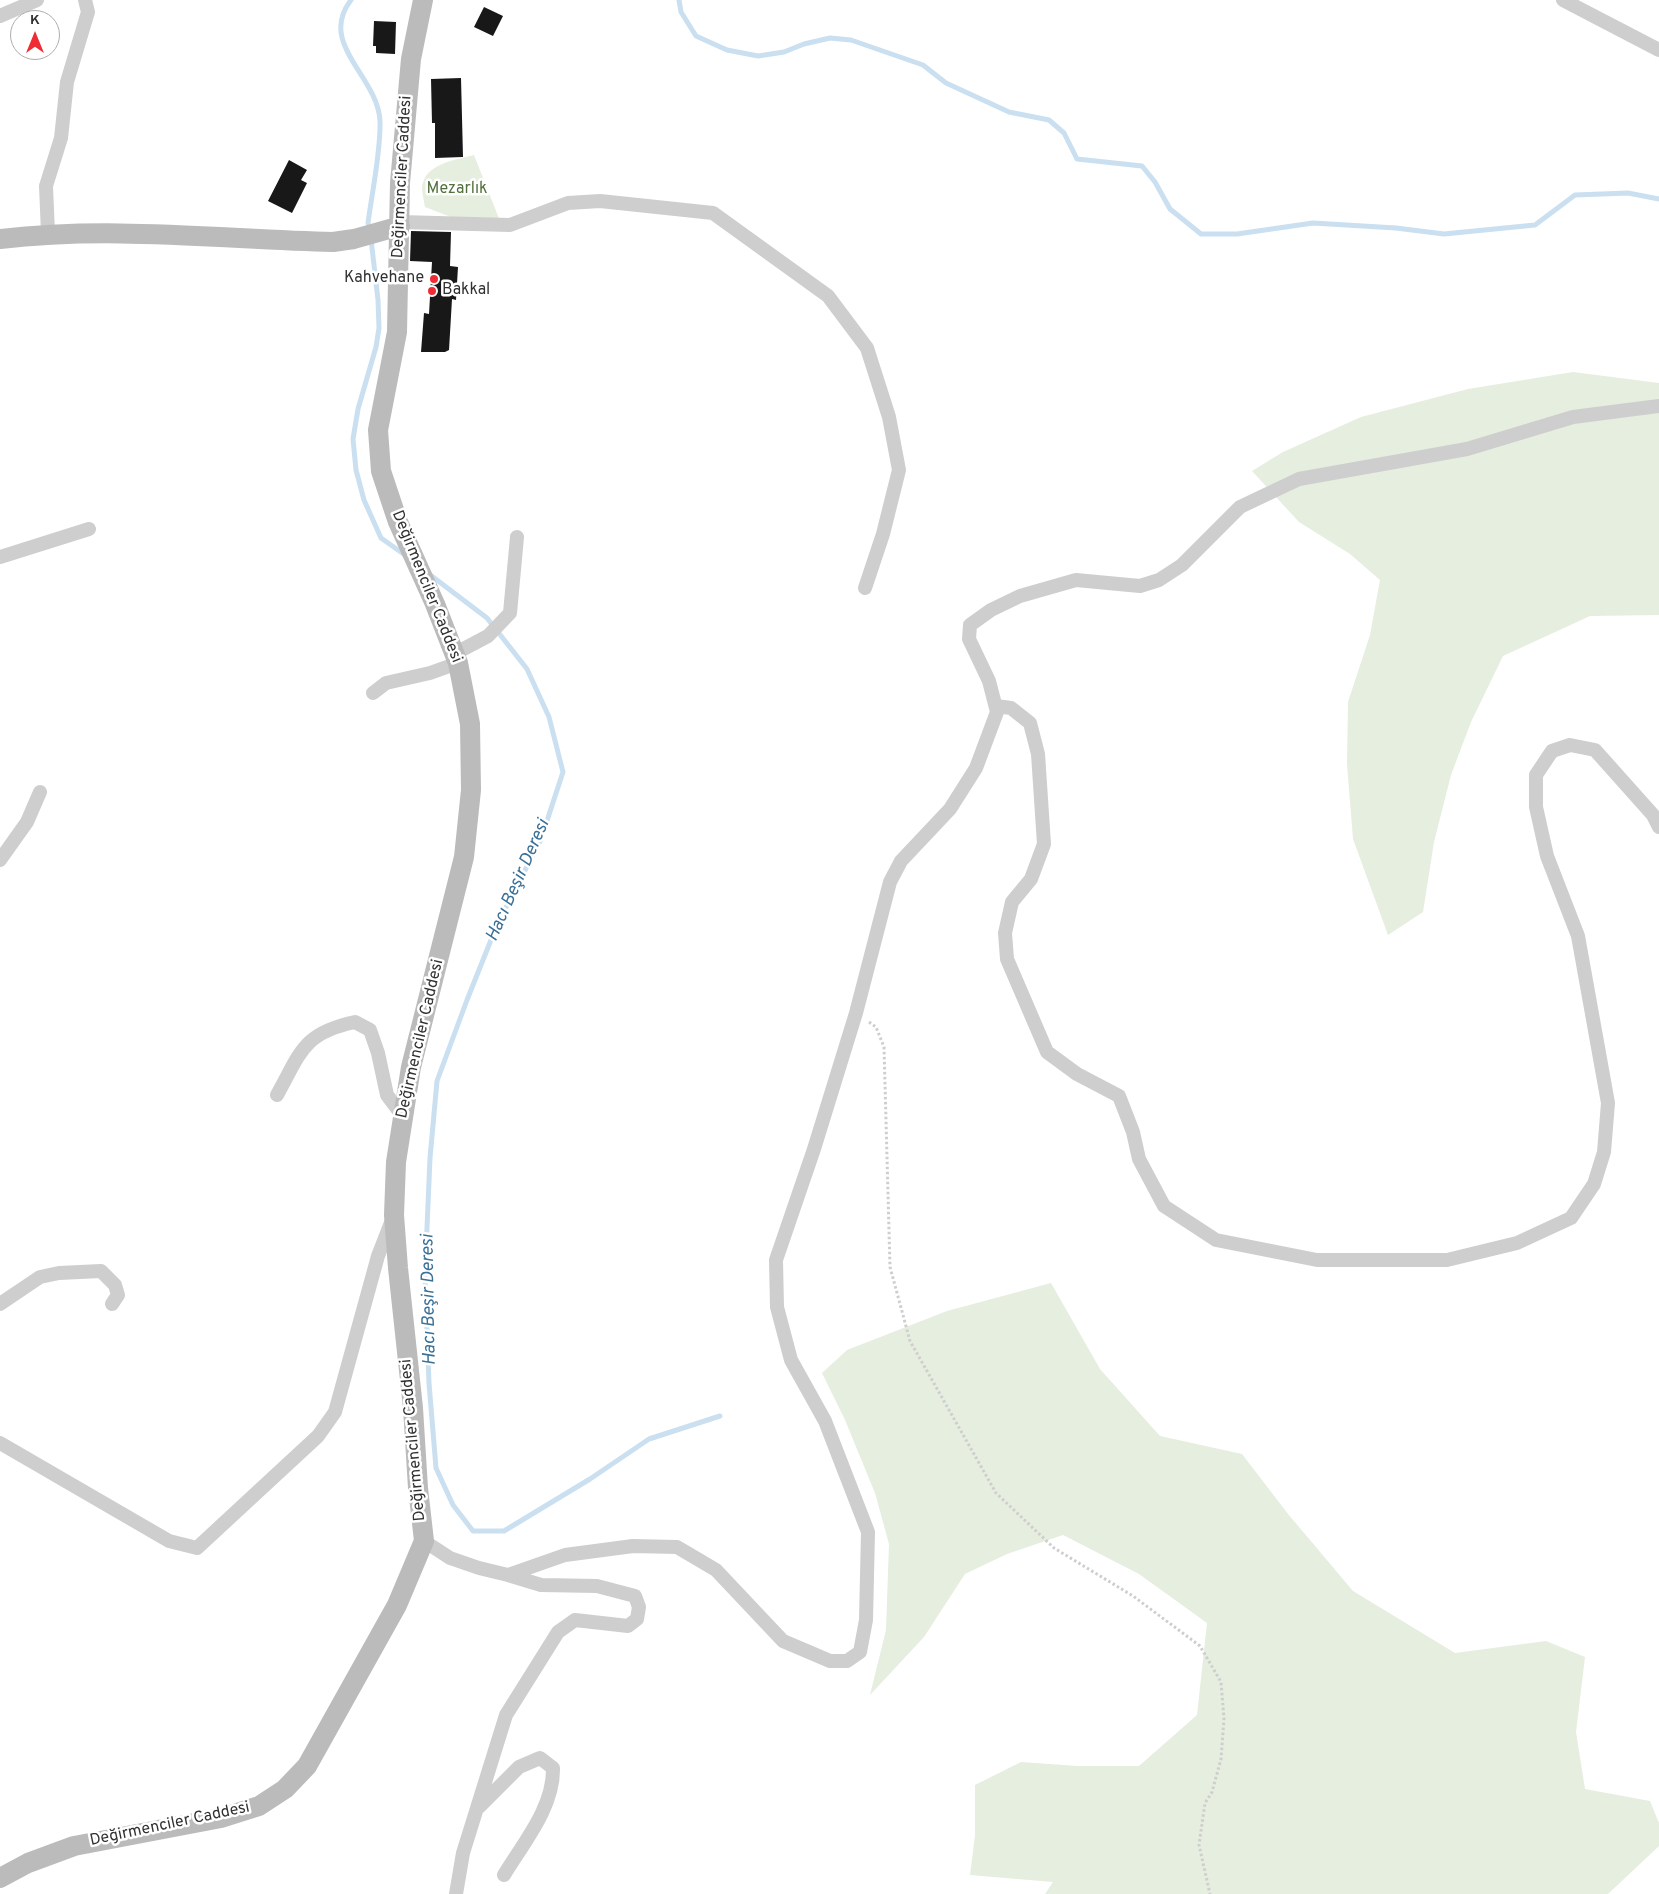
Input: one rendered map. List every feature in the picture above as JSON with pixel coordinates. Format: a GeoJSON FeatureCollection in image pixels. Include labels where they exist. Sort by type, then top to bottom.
{"type":"FeatureCollection","features":[{"type":"Feature","properties":{"kind":"main road","name":"Değirmenciler Caddesi"},"geometry":{"type":"LineString","coordinates":[[0,1878],[28,1863],[74,1846],[221,1818],[259,1806],[284,1789],[307,1766],[324,1736],[397,1605],[424,1541],[394,1215],[396,1162],[402,1115],[412,1066],[464,857],[469,825],[471,790],[470,724],[456,658],[435,604],[398,522],[381,470],[378,430],[397,332],[395,226],[411,58],[423,0]]}},
{"type":"Feature","properties":{"kind":"main road"},"geometry":{"type":"LineString","coordinates":[[0,239],[48,233],[106,232],[332,242],[354,239],[395,226]]}},
{"type":"Feature","properties":{"kind":"street"},"geometry":{"type":"LineString","coordinates":[[0,16],[37,0]]}},
{"type":"Feature","properties":{"kind":"street"},"geometry":{"type":"LineString","coordinates":[[48,233],[46,186],[61,138],[67,82],[88,12],[85,0]]}},
{"type":"Feature","properties":{"kind":"street"},"geometry":{"type":"LineString","coordinates":[[1563,0],[1659,50]]}},
{"type":"Feature","properties":{"kind":"street"},"geometry":{"type":"LineString","coordinates":[[395,226],[510,225],[568,204],[600,201],[713,213],[828,296],[867,348],[889,417],[899,470],[883,534],[865,588]]}},
{"type":"Feature","properties":{"kind":"street"},"geometry":{"type":"LineString","coordinates":[[508,1575],[565,1555],[633,1546],[677,1547],[716,1570],[783,1641],[830,1661],[847,1661],[860,1652],[866,1620],[868,1532],[825,1421],[791,1360],[778,1306],[776,1260],[814,1149],[856,1014],[890,882],[900,861],[950,810],[976,768],[997,712],[989,680],[969,639],[970,625],[991,610],[1020,596],[1076,580],[1140,586],[1159,580],[1182,565],[1240,507],[1299,479],[1467,449],[1573,417],[1659,406]]}},
{"type":"Feature","properties":{"kind":"street"},"geometry":{"type":"LineString","coordinates":[[0,557],[88,529]]}},
{"type":"Feature","properties":{"kind":"street"},"geometry":{"type":"LineString","coordinates":[[373,693],[386,683],[430,673],[456,658],[488,636],[510,613],[518,537]]}},
{"type":"Feature","properties":{"kind":"street"},"geometry":{"type":"LineString","coordinates":[[996,706],[1011,708],[1030,723],[1038,754],[1044,844],[1031,879],[1012,902],[1005,933],[1007,959],[1047,1052],[1077,1074],[1119,1096],[1133,1132],[1139,1159],[1164,1206],[1216,1240],[1317,1260],[1447,1260],[1517,1244],[1571,1218],[1594,1184],[1604,1152],[1608,1103],[1578,936],[1547,856],[1536,807],[1536,775],[1552,751],[1570,745],[1595,750],[1653,815],[1659,827]]}},
{"type":"Feature","properties":{"kind":"street"},"geometry":{"type":"LineString","coordinates":[[0,860],[27,822],[40,792]]}},
{"type":"Feature","properties":{"kind":"street"},"geometry":{"type":"LineString","coordinates":[[277,1095],[305,1044],[330,1027],[355,1022],[370,1030],[378,1053],[387,1094],[402,1115]]}},
{"type":"Feature","properties":{"kind":"street"},"geometry":{"type":"LineString","coordinates":[[0,1443],[169,1541],[197,1548],[318,1436],[335,1412],[378,1256],[394,1215]]}},
{"type":"Feature","properties":{"kind":"street"},"geometry":{"type":"LineString","coordinates":[[0,1304],[40,1277],[59,1273],[101,1271],[115,1285],[118,1295],[112,1304]]}},
{"type":"Feature","properties":{"kind":"street"},"geometry":{"type":"LineString","coordinates":[[424,1541],[450,1558],[479,1568],[541,1585],[597,1586],[635,1596],[639,1607],[637,1619],[628,1626],[575,1620],[558,1632],[506,1715],[463,1854],[456,1894]]}},
{"type":"Feature","properties":{"kind":"street"},"geometry":{"type":"LineString","coordinates":[[477,1809],[519,1767],[540,1758],[552,1768],[553,1784],[544,1810],[504,1875]]}},
{"type":"Feature","properties":{"kind":"path"},"geometry":{"type":"LineString","coordinates":[[856,1014],[876,1027],[884,1047],[890,1267],[910,1341],[996,1493],[1054,1548],[1133,1596],[1200,1646],[1221,1682],[1224,1719],[1221,1759],[1212,1792],[1205,1803],[1199,1845],[1210,1894]]}},
{"type":"Feature","properties":{"kind":"green space","name":"Mezarlık"},"geometry":{"type":"Polygon","coordinates":[[[474,155],[500,221],[456,219],[425,207],[422,187],[424,179],[429,173],[442,164],[474,155]]]}},
{"type":"Feature","properties":{"kind":"green space"},"geometry":{"type":"Polygon","coordinates":[[[1573,372],[1659,383],[1659,615],[1590,616],[1503,656],[1471,722],[1451,775],[1434,842],[1423,912],[1388,935],[1353,839],[1347,764],[1348,702],[1370,635],[1380,580],[1350,554],[1299,522],[1252,471],[1283,452],[1361,417],[1468,389],[1573,372]]]}},
{"type":"Feature","properties":{"kind":"green space"},"geometry":{"type":"Polygon","coordinates":[[[1051,1283],[1100,1369],[1160,1436],[1242,1454],[1288,1514],[1353,1591],[1455,1653],[1546,1641],[1585,1657],[1576,1732],[1585,1789],[1650,1801],[1659,1823],[1659,1846],[1608,1894],[1045,1894],[1053,1882],[970,1875],[975,1835],[975,1785],[1021,1762],[1077,1766],[1139,1766],[1197,1715],[1207,1623],[1139,1574],[1063,1535],[1007,1554],[965,1574],[924,1637],[870,1695],[886,1630],[889,1544],[875,1493],[845,1420],[822,1373],[847,1350],[947,1311],[1051,1283]]]}},
{"type":"Feature","properties":{"kind":"building"},"geometry":{"type":"Polygon","coordinates":[[[484,7],[503,16],[493,36],[474,27],[484,7]]]}},
{"type":"Feature","properties":{"kind":"building"},"geometry":{"type":"Polygon","coordinates":[[[374,21],[396,22],[395,54],[376,53],[376,46],[373,46],[374,21]]]}},
{"type":"Feature","properties":{"kind":"building"},"geometry":{"type":"Polygon","coordinates":[[[461,78],[463,157],[435,158],[435,123],[432,123],[431,79],[461,78]]]}},
{"type":"Feature","properties":{"kind":"building"},"geometry":{"type":"Polygon","coordinates":[[[289,160],[307,170],[301,180],[307,183],[292,213],[268,201],[289,160]]]}},
{"type":"Feature","properties":{"kind":"building"},"geometry":{"type":"Polygon","coordinates":[[[411,231],[451,232],[450,266],[458,267],[456,300],[452,299],[449,350],[445,352],[421,352],[424,313],[429,314],[432,262],[410,261],[411,231]]]}},
{"type":"Feature","properties":{"kind":"waterway","name":"Hacı Beşir Deresi"},"geometry":{"type":"LineString","coordinates":[[351,0],[342,16],[341,31],[345,46],[377,105],[380,121],[378,158],[368,223],[370,231]]}},
{"type":"Feature","properties":{"kind":"waterway"},"geometry":{"type":"LineString","coordinates":[[679,0],[681,12],[696,36],[727,50],[758,56],[784,52],[804,44],[830,38],[851,40],[923,65],[946,83],[1009,112],[1049,120],[1064,133],[1077,159],[1142,166],[1155,182],[1170,209],[1201,234],[1237,234],[1313,223],[1396,228],[1444,234],[1535,225],[1575,195],[1628,193],[1659,199]]}},
{"type":"Feature","properties":{"kind":"waterway","name":"Hacı Beşir Deresi"},"geometry":{"type":"LineString","coordinates":[[371,239],[378,300],[379,328],[376,347],[358,409],[353,439],[356,470],[364,500],[381,538],[405,555]]}},
{"type":"Feature","properties":{"kind":"waterway","name":"Hacı Beşir Deresi"},"geometry":{"type":"LineString","coordinates":[[429,574],[487,618],[527,669],[549,717],[563,772],[541,839],[497,925],[437,1081],[430,1158],[425,1274],[429,1383],[436,1468],[453,1505],[473,1531],[504,1531],[590,1479],[649,1439],[720,1416]]}},
{"type":"Feature","properties":{"kind":"place","name":"Kahvehane"},"geometry":{"type":"Point","coordinates":[434,279]}},
{"type":"Feature","properties":{"kind":"place","name":"Bakkal"},"geometry":{"type":"Point","coordinates":[432,291]}}]}
